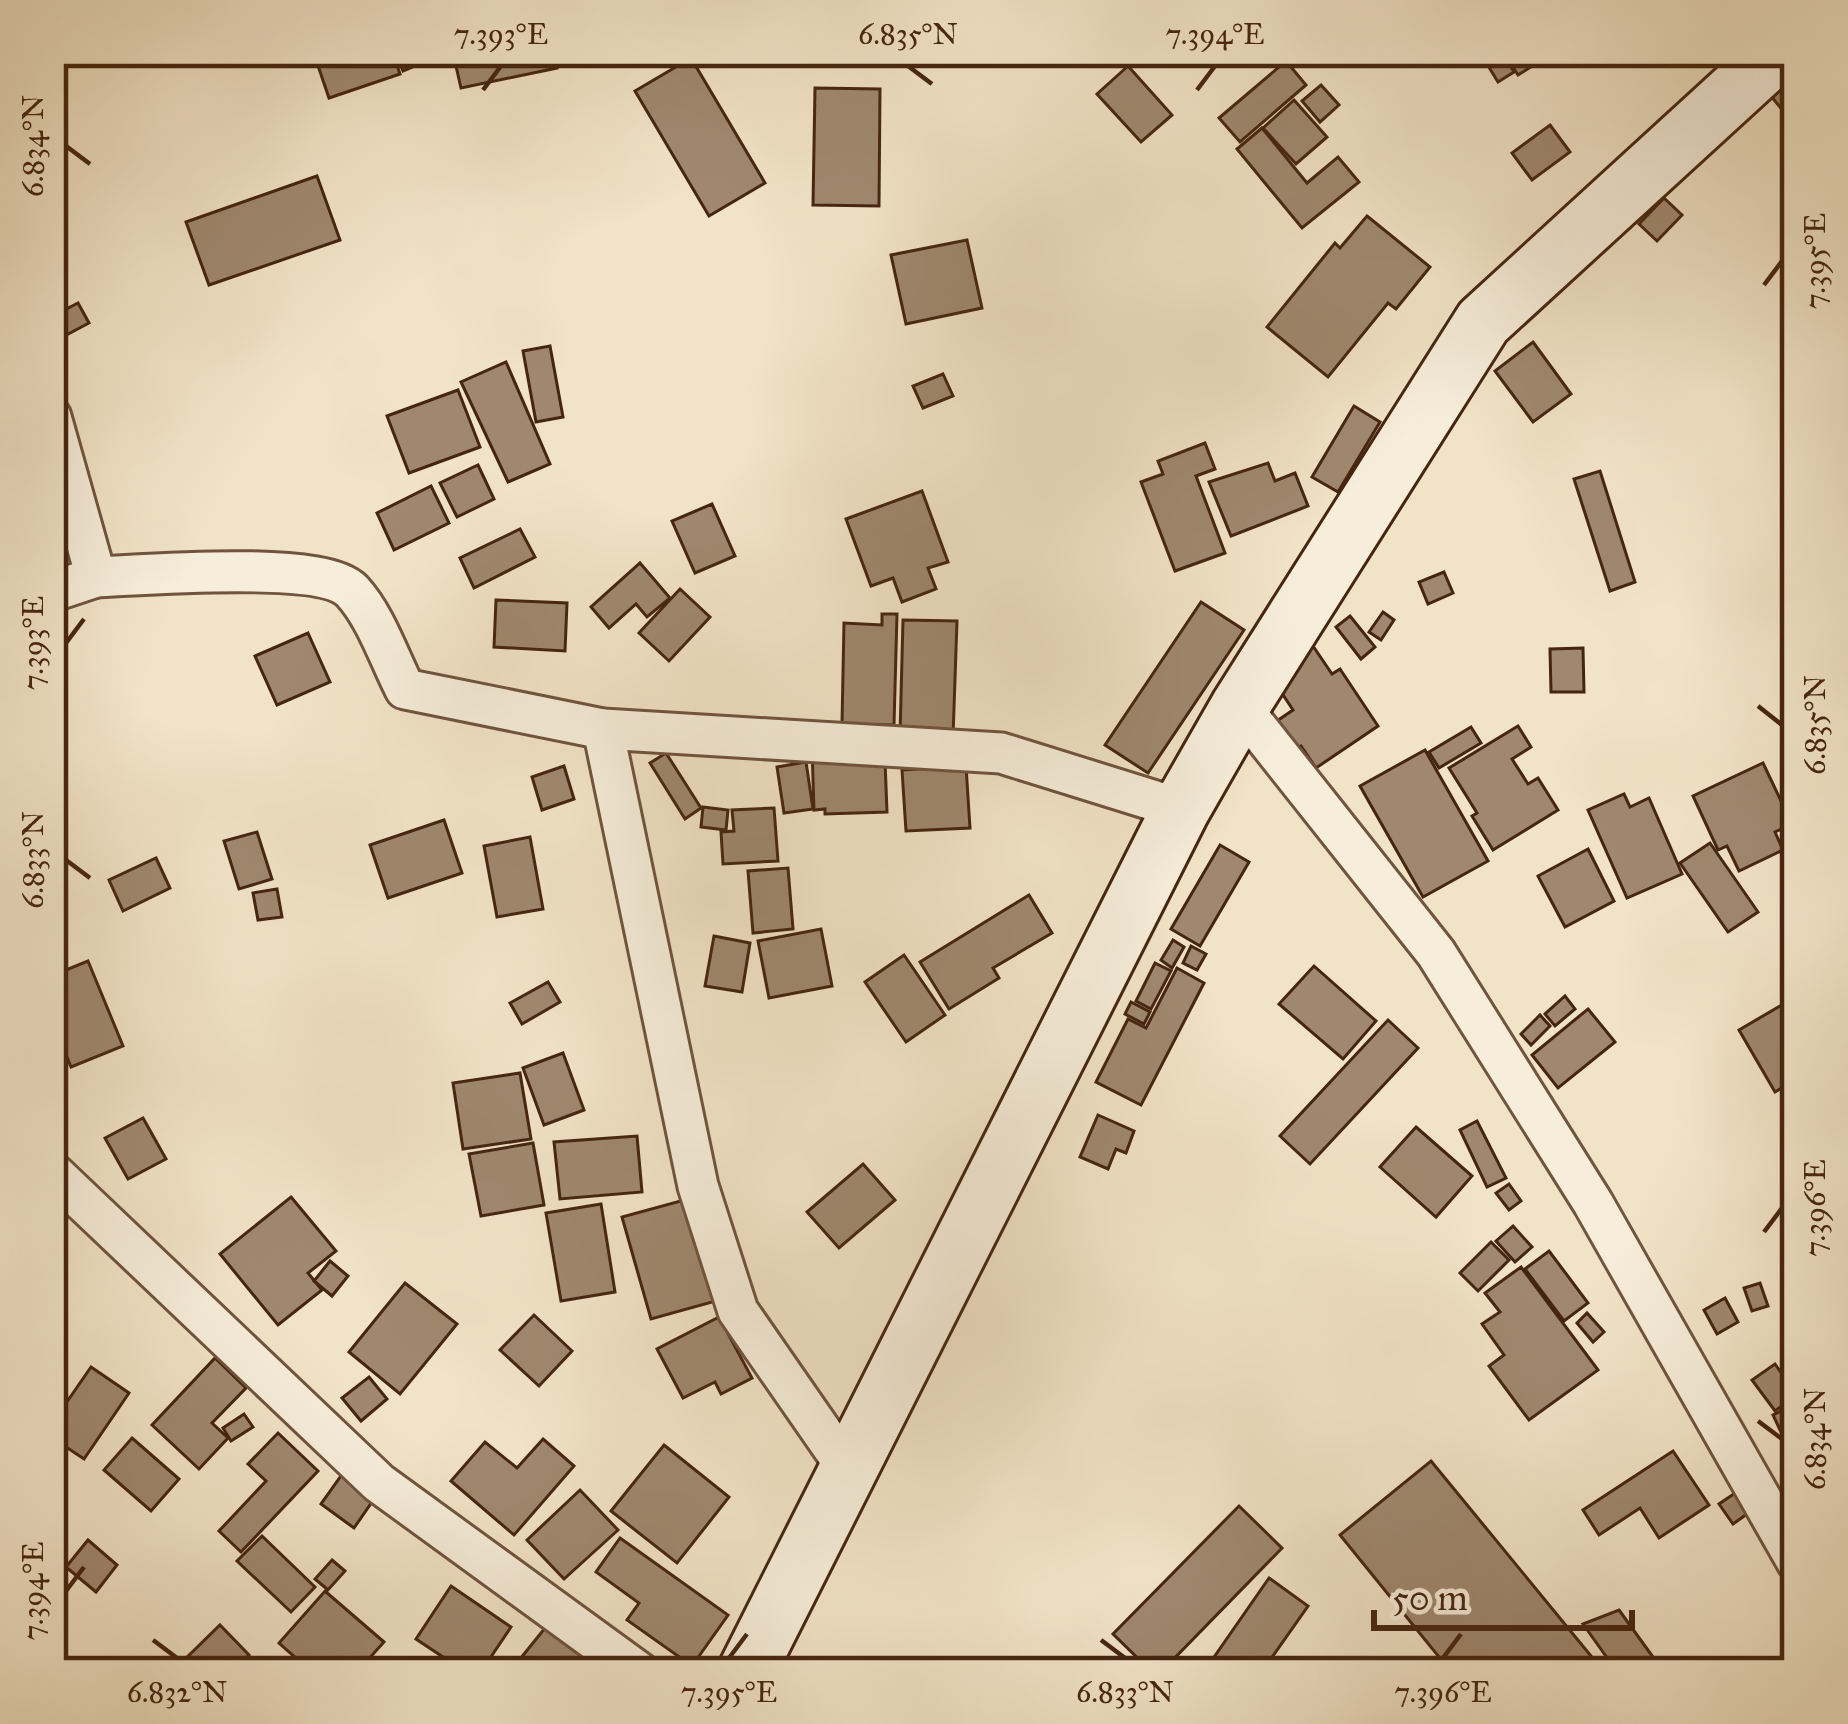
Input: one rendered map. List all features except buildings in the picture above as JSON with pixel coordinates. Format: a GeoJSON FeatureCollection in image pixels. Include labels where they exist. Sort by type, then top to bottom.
{"type":"FeatureCollection","features":[{"type":"Feature","properties":{"kind":"street"},"geometry":{"type":"LineString","coordinates":[[746,1673],[1181,809],[1240,706],[1483,322],[1779,51]]}},
{"type":"Feature","properties":{"kind":"street"},"geometry":{"type":"LineString","coordinates":[[51,417],[96,577]]}},
{"type":"Feature","properties":{"kind":"street"},"geometry":{"type":"LineString","coordinates":[[51,592],[96,577],[298,573],[336,579],[364,608],[405,689],[603,730],[1001,753],[1181,809]]}},
{"type":"Feature","properties":{"kind":"street"},"geometry":{"type":"LineString","coordinates":[[1240,706],[1436,953],[1593,1203],[1797,1562]]}},
{"type":"Feature","properties":{"kind":"street"},"geometry":{"type":"LineString","coordinates":[[603,730],[698,1186],[738,1311],[849,1471]]}},
{"type":"Feature","properties":{"kind":"street"},"geometry":{"type":"LineString","coordinates":[[51,1171],[379,1483],[640,1673]]}}]}
